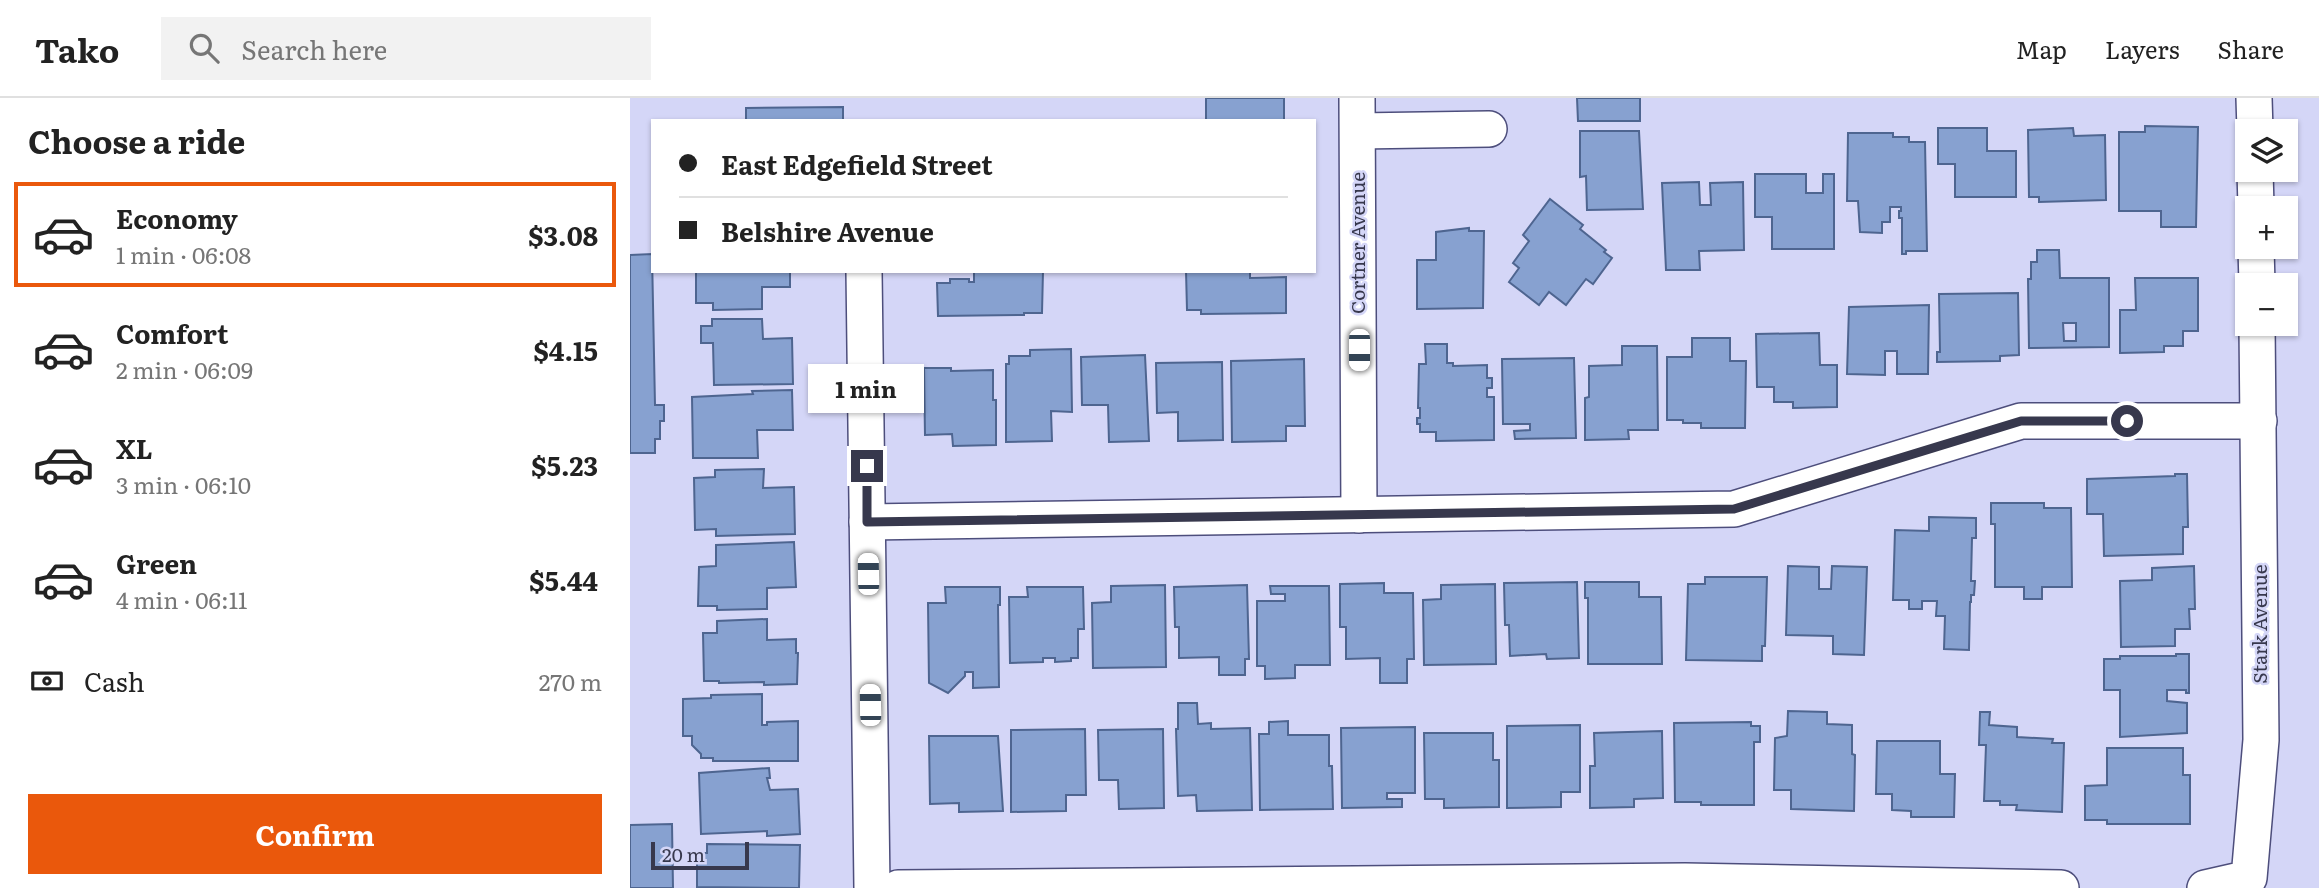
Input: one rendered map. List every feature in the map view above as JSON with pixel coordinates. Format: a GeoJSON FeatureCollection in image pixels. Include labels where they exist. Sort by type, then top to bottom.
{"type":"FeatureCollection","features":[{"type":"Feature","properties":{"kind":"street"},"geometry":{"type":"LineString","coordinates":[[2254,98],[2255,119]]}},
{"type":"Feature","properties":{"kind":"street"},"geometry":{"type":"LineString","coordinates":[[1357,115],[1489,129]]}},
{"type":"Feature","properties":{"kind":"street","name":"Cortner Avenue"},"geometry":{"type":"LineString","coordinates":[[1357,115],[1359,515]]}},
{"type":"Feature","properties":{"kind":"street"},"geometry":{"type":"LineString","coordinates":[[864,273],[872,888]]}},
{"type":"Feature","properties":{"kind":"street","name":"Stark Avenue"},"geometry":{"type":"LineString","coordinates":[[2204,888],[2249,878],[2261,740],[2258,336]]}},
{"type":"Feature","properties":{"kind":"street"},"geometry":{"type":"LineString","coordinates":[[867,522],[1734,509],[2021,421],[2259,421]]}},
{"type":"Feature","properties":{"kind":"street"},"geometry":{"type":"LineString","coordinates":[[898,888],[1685,881],[2061,888]]}},
{"type":"Feature","properties":{"kind":"building"},"geometry":{"type":"Polygon","coordinates":[[[1206,98],[1284,98],[1284,119],[1206,119],[1206,98]]]}},
{"type":"Feature","properties":{"kind":"building"},"geometry":{"type":"Polygon","coordinates":[[[1577,98],[1640,98],[1640,121],[1578,121],[1577,98]]]}},
{"type":"Feature","properties":{"kind":"building"},"geometry":{"type":"Polygon","coordinates":[[[843,107],[843,119],[746,119],[746,108],[843,107]]]}},
{"type":"Feature","properties":{"kind":"building"},"geometry":{"type":"Polygon","coordinates":[[[2145,126],[2198,127],[2196,227],[2161,227],[2161,211],[2119,211],[2119,132],[2145,132],[2145,126]]]}},
{"type":"Feature","properties":{"kind":"building"},"geometry":{"type":"Polygon","coordinates":[[[1938,128],[1987,128],[1987,151],[2016,151],[2016,197],[1955,197],[1955,164],[1938,164],[1938,128]]]}},
{"type":"Feature","properties":{"kind":"building"},"geometry":{"type":"Polygon","coordinates":[[[2073,128],[2074,136],[2105,135],[2106,200],[2039,202],[2039,197],[2029,197],[2028,130],[2073,128]]]}},
{"type":"Feature","properties":{"kind":"building"},"geometry":{"type":"Polygon","coordinates":[[[1580,131],[1639,131],[1643,209],[1587,210],[1586,176],[1580,177],[1580,131]]]}},
{"type":"Feature","properties":{"kind":"building"},"geometry":{"type":"Polygon","coordinates":[[[1848,133],[1893,133],[1893,137],[1909,137],[1909,142],[1925,142],[1927,251],[1906,251],[1906,254],[1902,254],[1902,218],[1899,218],[1901,207],[1890,207],[1890,222],[1882,222],[1882,233],[1860,232],[1858,201],[1847,201],[1848,133]]]}},
{"type":"Feature","properties":{"kind":"building"},"geometry":{"type":"Polygon","coordinates":[[[1755,174],[1806,174],[1806,193],[1823,193],[1823,174],[1834,174],[1834,249],[1772,249],[1772,217],[1755,217],[1755,174]]]}},
{"type":"Feature","properties":{"kind":"building"},"geometry":{"type":"Polygon","coordinates":[[[1699,182],[1700,205],[1711,205],[1710,183],[1743,182],[1744,250],[1699,251],[1700,270],[1666,270],[1662,183],[1699,182]]]}},
{"type":"Feature","properties":{"kind":"building"},"geometry":{"type":"Polygon","coordinates":[[[1550,199],[1583,225],[1580,229],[1612,258],[1593,284],[1586,279],[1566,305],[1549,292],[1539,305],[1509,282],[1519,268],[1513,263],[1529,241],[1523,235],[1550,199]]]}},
{"type":"Feature","properties":{"kind":"building"},"geometry":{"type":"Polygon","coordinates":[[[1469,228],[1469,231],[1484,231],[1483,308],[1417,309],[1417,260],[1436,260],[1436,232],[1469,228]]]}},
{"type":"Feature","properties":{"kind":"building"},"geometry":{"type":"Polygon","coordinates":[[[2037,250],[2059,250],[2060,278],[2109,278],[2109,347],[2029,348],[2028,279],[2031,279],[2031,262],[2037,262],[2037,250]],[[2063,323],[2064,341],[2076,341],[2076,323],[2063,323]]]}},
{"type":"Feature","properties":{"kind":"building"},"geometry":{"type":"Polygon","coordinates":[[[651,254],[655,405],[664,405],[664,421],[660,421],[660,439],[655,439],[655,453],[630,453],[630,255],[651,254]]]}},
{"type":"Feature","properties":{"kind":"building"},"geometry":{"type":"Polygon","coordinates":[[[696,273],[790,273],[790,287],[762,287],[762,309],[713,310],[713,303],[696,303],[696,273]]]}},
{"type":"Feature","properties":{"kind":"building"},"geometry":{"type":"Polygon","coordinates":[[[974,273],[1043,273],[1042,313],[938,316],[937,283],[950,283],[950,279],[969,279],[969,282],[974,282],[974,273]]]}},
{"type":"Feature","properties":{"kind":"building"},"geometry":{"type":"Polygon","coordinates":[[[1186,273],[1250,273],[1250,278],[1286,277],[1286,313],[1201,314],[1201,310],[1187,310],[1186,273]]]}},
{"type":"Feature","properties":{"kind":"building"},"geometry":{"type":"Polygon","coordinates":[[[2135,278],[2198,278],[2198,331],[2183,331],[2183,346],[2164,346],[2164,352],[2120,353],[2120,310],[2136,310],[2135,278]]]}},
{"type":"Feature","properties":{"kind":"building"},"geometry":{"type":"Polygon","coordinates":[[[2018,293],[2019,355],[2000,356],[2000,361],[1937,362],[1937,352],[1940,352],[1939,294],[2018,293]]]}},
{"type":"Feature","properties":{"kind":"building"},"geometry":{"type":"Polygon","coordinates":[[[1929,305],[1928,374],[1897,374],[1897,351],[1885,351],[1885,375],[1847,374],[1849,307],[1929,305]]]}},
{"type":"Feature","properties":{"kind":"building"},"geometry":{"type":"Polygon","coordinates":[[[712,319],[762,319],[763,339],[792,338],[793,384],[714,385],[713,343],[701,343],[701,326],[712,326],[712,319]]]}},
{"type":"Feature","properties":{"kind":"building"},"geometry":{"type":"Polygon","coordinates":[[[1819,333],[1820,365],[1837,365],[1837,407],[1793,408],[1793,402],[1774,402],[1774,387],[1757,387],[1756,334],[1819,333]]]}},
{"type":"Feature","properties":{"kind":"building"},"geometry":{"type":"Polygon","coordinates":[[[1692,338],[1730,338],[1730,361],[1746,361],[1745,428],[1701,428],[1701,423],[1667,420],[1667,357],[1692,357],[1692,338]]]}},
{"type":"Feature","properties":{"kind":"building"},"geometry":{"type":"Polygon","coordinates":[[[1425,344],[1447,344],[1447,363],[1453,363],[1453,366],[1487,365],[1487,378],[1492,378],[1492,388],[1487,388],[1487,397],[1494,397],[1494,440],[1436,441],[1436,432],[1420,432],[1420,424],[1417,424],[1417,418],[1420,418],[1419,364],[1426,364],[1425,344]]]}},
{"type":"Feature","properties":{"kind":"building"},"geometry":{"type":"Polygon","coordinates":[[[1622,346],[1657,346],[1658,430],[1628,430],[1629,439],[1585,440],[1585,398],[1589,397],[1589,366],[1622,365],[1622,346]]]}},
{"type":"Feature","properties":{"kind":"building"},"geometry":{"type":"Polygon","coordinates":[[[1071,349],[1072,412],[1051,411],[1052,441],[1006,442],[1006,364],[1009,364],[1009,356],[1030,356],[1030,350],[1071,349]]]}},
{"type":"Feature","properties":{"kind":"building"},"geometry":{"type":"Polygon","coordinates":[[[1145,355],[1149,441],[1109,442],[1108,405],[1082,405],[1081,357],[1145,355]]]}},
{"type":"Feature","properties":{"kind":"building"},"geometry":{"type":"Polygon","coordinates":[[[1574,358],[1576,438],[1515,439],[1514,431],[1530,430],[1530,424],[1503,424],[1502,359],[1574,358]]]}},
{"type":"Feature","properties":{"kind":"building"},"geometry":{"type":"Polygon","coordinates":[[[1304,359],[1305,426],[1286,426],[1286,441],[1232,442],[1231,361],[1304,359]]]}},
{"type":"Feature","properties":{"kind":"building"},"geometry":{"type":"Polygon","coordinates":[[[1222,362],[1223,440],[1178,441],[1178,412],[1157,413],[1156,363],[1222,362]]]}},
{"type":"Feature","properties":{"kind":"building"},"geometry":{"type":"Polygon","coordinates":[[[924,368],[951,368],[951,371],[993,370],[996,445],[953,446],[952,434],[925,435],[924,368]]]}},
{"type":"Feature","properties":{"kind":"building"},"geometry":{"type":"Polygon","coordinates":[[[792,390],[793,430],[757,430],[758,458],[693,458],[692,397],[792,390]]]}},
{"type":"Feature","properties":{"kind":"building"},"geometry":{"type":"Polygon","coordinates":[[[764,469],[763,488],[794,487],[795,534],[716,536],[716,529],[695,530],[694,478],[715,477],[715,470],[764,469]]]}},
{"type":"Feature","properties":{"kind":"building"},"geometry":{"type":"Polygon","coordinates":[[[2187,474],[2188,527],[2183,527],[2183,554],[2104,556],[2103,514],[2087,514],[2087,479],[2187,474]]]}},
{"type":"Feature","properties":{"kind":"building"},"geometry":{"type":"Polygon","coordinates":[[[1991,503],[2044,503],[2044,508],[2071,508],[2072,587],[2042,587],[2042,599],[2024,599],[2024,587],[1995,587],[1995,524],[1991,524],[1991,503]]]}},
{"type":"Feature","properties":{"kind":"building"},"geometry":{"type":"Polygon","coordinates":[[[1929,517],[1976,518],[1976,538],[1972,538],[1971,581],[1975,581],[1974,595],[1971,595],[1970,602],[1969,650],[1944,649],[1945,616],[1936,616],[1937,601],[1922,601],[1922,609],[1909,609],[1909,600],[1893,600],[1895,530],[1929,531],[1929,517]]]}},
{"type":"Feature","properties":{"kind":"building"},"geometry":{"type":"Polygon","coordinates":[[[794,542],[796,587],[767,588],[767,609],[717,610],[717,606],[698,606],[699,567],[716,566],[716,545],[794,542]]]}},
{"type":"Feature","properties":{"kind":"building"},"geometry":{"type":"Polygon","coordinates":[[[1788,566],[1819,567],[1819,589],[1831,589],[1832,566],[1867,567],[1864,655],[1833,654],[1833,636],[1786,635],[1788,566]]]}},
{"type":"Feature","properties":{"kind":"building"},"geometry":{"type":"Polygon","coordinates":[[[2194,566],[2195,609],[2189,609],[2190,629],[2175,629],[2175,646],[2121,647],[2120,581],[2152,580],[2152,568],[2194,566]]]}},
{"type":"Feature","properties":{"kind":"building"},"geometry":{"type":"Polygon","coordinates":[[[1705,577],[1767,577],[1765,646],[1762,646],[1762,661],[1686,660],[1688,584],[1705,584],[1705,577]]]}},
{"type":"Feature","properties":{"kind":"building"},"geometry":{"type":"Polygon","coordinates":[[[1577,582],[1579,658],[1547,659],[1546,654],[1510,656],[1509,625],[1505,625],[1504,583],[1577,582]]]}},
{"type":"Feature","properties":{"kind":"building"},"geometry":{"type":"Polygon","coordinates":[[[1585,582],[1639,582],[1639,597],[1661,597],[1662,664],[1588,664],[1588,598],[1585,598],[1585,582]]]}},
{"type":"Feature","properties":{"kind":"building"},"geometry":{"type":"Polygon","coordinates":[[[1384,583],[1384,593],[1413,593],[1414,659],[1407,659],[1407,683],[1380,683],[1380,658],[1346,659],[1346,627],[1340,627],[1340,584],[1384,583]]]}},
{"type":"Feature","properties":{"kind":"building"},"geometry":{"type":"Polygon","coordinates":[[[1495,584],[1496,664],[1424,665],[1423,600],[1441,599],[1441,585],[1495,584]]]}},
{"type":"Feature","properties":{"kind":"building"},"geometry":{"type":"Polygon","coordinates":[[[1165,585],[1166,667],[1093,668],[1092,603],[1111,602],[1111,586],[1165,585]]]}},
{"type":"Feature","properties":{"kind":"building"},"geometry":{"type":"Polygon","coordinates":[[[1247,585],[1249,659],[1245,659],[1245,675],[1219,675],[1219,657],[1179,658],[1179,627],[1175,627],[1174,587],[1247,585]]]}},
{"type":"Feature","properties":{"kind":"building"},"geometry":{"type":"Polygon","coordinates":[[[1270,586],[1329,586],[1330,665],[1295,665],[1295,678],[1265,679],[1265,666],[1257,666],[1257,601],[1285,601],[1285,594],[1271,594],[1270,586]]]}},
{"type":"Feature","properties":{"kind":"building"},"geometry":{"type":"Polygon","coordinates":[[[945,587],[1000,587],[999,687],[973,688],[973,672],[965,672],[965,676],[948,693],[929,683],[928,603],[946,603],[945,587]]]}},
{"type":"Feature","properties":{"kind":"building"},"geometry":{"type":"Polygon","coordinates":[[[1027,587],[1083,587],[1084,629],[1078,629],[1078,658],[1055,662],[1055,658],[1043,658],[1043,662],[1010,663],[1009,597],[1028,597],[1027,587]]]}},
{"type":"Feature","properties":{"kind":"building"},"geometry":{"type":"Polygon","coordinates":[[[767,619],[767,640],[796,639],[797,684],[704,681],[703,633],[717,633],[717,621],[767,619]]]}},
{"type":"Feature","properties":{"kind":"building"},"geometry":{"type":"Polygon","coordinates":[[[2189,654],[2189,693],[2186,693],[2186,690],[2167,690],[2167,701],[2187,703],[2187,733],[2120,737],[2120,690],[2104,690],[2104,659],[2189,654]]]}},
{"type":"Feature","properties":{"kind":"building"},"geometry":{"type":"Polygon","coordinates":[[[762,694],[762,725],[767,725],[767,722],[798,721],[798,761],[713,761],[713,758],[701,758],[701,754],[692,745],[692,736],[683,736],[683,699],[711,698],[711,695],[762,694]]]}},
{"type":"Feature","properties":{"kind":"building"},"geometry":{"type":"Polygon","coordinates":[[[1178,703],[1197,703],[1198,724],[1211,723],[1211,729],[1250,728],[1252,810],[1197,811],[1196,795],[1178,796],[1178,703]]]}},
{"type":"Feature","properties":{"kind":"building"},"geometry":{"type":"Polygon","coordinates":[[[1788,711],[1827,712],[1827,724],[1852,725],[1852,754],[1855,755],[1854,811],[1791,809],[1791,790],[1774,790],[1775,738],[1787,736],[1788,711]]]}},
{"type":"Feature","properties":{"kind":"building"},"geometry":{"type":"Polygon","coordinates":[[[1980,712],[1990,712],[1989,725],[2017,727],[2017,737],[2053,739],[2052,743],[2064,743],[2062,812],[2016,810],[2017,805],[1984,801],[1986,745],[1979,745],[1980,712]]]}},
{"type":"Feature","properties":{"kind":"building"},"geometry":{"type":"Polygon","coordinates":[[[1288,721],[1288,735],[1329,735],[1333,809],[1260,810],[1259,734],[1269,734],[1269,722],[1288,721]]]}},
{"type":"Feature","properties":{"kind":"building"},"geometry":{"type":"Polygon","coordinates":[[[1751,722],[1751,726],[1760,726],[1760,742],[1754,742],[1754,805],[1675,802],[1674,723],[1751,722]]]}},
{"type":"Feature","properties":{"kind":"building"},"geometry":{"type":"Polygon","coordinates":[[[1580,725],[1580,792],[1561,792],[1561,807],[1507,808],[1507,726],[1580,725]]]}},
{"type":"Feature","properties":{"kind":"building"},"geometry":{"type":"Polygon","coordinates":[[[1415,727],[1415,793],[1387,793],[1387,799],[1402,799],[1402,807],[1342,808],[1341,728],[1415,727]]]}},
{"type":"Feature","properties":{"kind":"building"},"geometry":{"type":"Polygon","coordinates":[[[1085,729],[1086,795],[1066,795],[1066,811],[1011,812],[1011,730],[1085,729]]]}},
{"type":"Feature","properties":{"kind":"building"},"geometry":{"type":"Polygon","coordinates":[[[1163,729],[1164,808],[1119,809],[1118,780],[1099,780],[1098,730],[1163,729]]]}},
{"type":"Feature","properties":{"kind":"building"},"geometry":{"type":"Polygon","coordinates":[[[1662,731],[1663,798],[1634,799],[1634,807],[1590,808],[1590,766],[1595,766],[1594,733],[1662,731]]]}},
{"type":"Feature","properties":{"kind":"building"},"geometry":{"type":"Polygon","coordinates":[[[1424,733],[1493,733],[1493,760],[1499,760],[1499,807],[1444,808],[1444,799],[1425,799],[1424,733]]]}},
{"type":"Feature","properties":{"kind":"building"},"geometry":{"type":"Polygon","coordinates":[[[929,736],[998,736],[1003,811],[959,812],[959,803],[930,804],[929,736]]]}},
{"type":"Feature","properties":{"kind":"building"},"geometry":{"type":"Polygon","coordinates":[[[1877,741],[1940,741],[1940,774],[1955,774],[1954,817],[1911,817],[1911,811],[1892,810],[1892,794],[1876,794],[1877,741]]]}},
{"type":"Feature","properties":{"kind":"building"},"geometry":{"type":"Polygon","coordinates":[[[2107,748],[2183,748],[2183,775],[2190,775],[2190,824],[2107,824],[2107,820],[2085,820],[2085,786],[2107,785],[2107,748]]]}},
{"type":"Feature","properties":{"kind":"building"},"geometry":{"type":"Polygon","coordinates":[[[769,768],[770,778],[767,778],[770,790],[798,789],[800,834],[767,836],[767,831],[701,834],[699,773],[769,768]]]}},
{"type":"Feature","properties":{"kind":"building"},"geometry":{"type":"Polygon","coordinates":[[[672,824],[673,888],[630,888],[630,825],[672,824]]]}},
{"type":"Feature","properties":{"kind":"building"},"geometry":{"type":"Polygon","coordinates":[[[707,844],[800,845],[799,888],[697,887],[697,853],[707,853],[707,844]]]}},
{"type":"Feature","properties":{"kind":"route"},"geometry":{"type":"LineString","coordinates":[[867,466],[867,522],[1734,509],[2021,421],[2127,421]]}}]}
